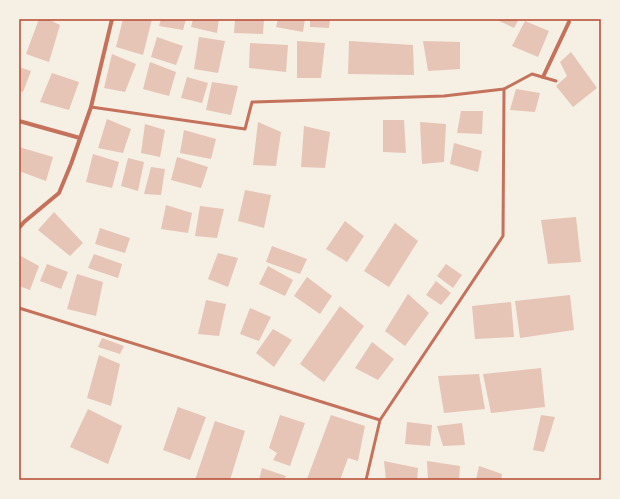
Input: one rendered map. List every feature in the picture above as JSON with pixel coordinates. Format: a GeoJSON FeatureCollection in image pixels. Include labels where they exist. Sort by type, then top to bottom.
{"type":"FeatureCollection","features":[{"type":"Feature","properties":{"kind":"street"},"geometry":{"type":"LineString","coordinates":[[19,228],[24,222],[59,193],[91,107],[112,19]]}},
{"type":"Feature","properties":{"kind":"street"},"geometry":{"type":"LineString","coordinates":[[543,77],[569,22]]}},
{"type":"Feature","properties":{"kind":"street"},"geometry":{"type":"LineString","coordinates":[[19,121],[80,138]]}},
{"type":"Feature","properties":{"kind":"lane"},"geometry":{"type":"LineString","coordinates":[[91,107],[245,129],[252,102],[444,96],[504,89],[532,74],[556,81]]}},
{"type":"Feature","properties":{"kind":"lane"},"geometry":{"type":"LineString","coordinates":[[366,480],[380,420],[503,236],[504,89]]}},
{"type":"Feature","properties":{"kind":"lane"},"geometry":{"type":"LineString","coordinates":[[19,308],[380,420]]}},
{"type":"Feature","properties":{"kind":"building"},"geometry":{"type":"Polygon","coordinates":[[[39,19],[48,19],[60,25],[49,62],[26,54],[39,19]]]}},
{"type":"Feature","properties":{"kind":"building"},"geometry":{"type":"Polygon","coordinates":[[[123,19],[152,19],[143,55],[116,47],[123,19]]]}},
{"type":"Feature","properties":{"kind":"building"},"geometry":{"type":"Polygon","coordinates":[[[161,19],[186,19],[183,30],[159,26],[161,19]]]}},
{"type":"Feature","properties":{"kind":"building"},"geometry":{"type":"Polygon","coordinates":[[[193,19],[219,19],[217,33],[191,27],[193,19]]]}},
{"type":"Feature","properties":{"kind":"building"},"geometry":{"type":"Polygon","coordinates":[[[235,19],[264,19],[263,34],[234,33],[235,19]]]}},
{"type":"Feature","properties":{"kind":"building"},"geometry":{"type":"Polygon","coordinates":[[[278,19],[305,19],[303,32],[276,27],[278,19]]]}},
{"type":"Feature","properties":{"kind":"building"},"geometry":{"type":"Polygon","coordinates":[[[310,19],[330,19],[329,28],[310,27],[310,19]]]}},
{"type":"Feature","properties":{"kind":"building"},"geometry":{"type":"Polygon","coordinates":[[[495,19],[519,19],[514,28],[495,19]]]}},
{"type":"Feature","properties":{"kind":"building"},"geometry":{"type":"Polygon","coordinates":[[[525,21],[549,31],[538,57],[512,46],[525,21]]]}},
{"type":"Feature","properties":{"kind":"building"},"geometry":{"type":"Polygon","coordinates":[[[157,37],[183,46],[176,65],[151,57],[157,37]]]}},
{"type":"Feature","properties":{"kind":"building"},"geometry":{"type":"Polygon","coordinates":[[[199,37],[225,41],[218,73],[194,69],[199,37]]]}},
{"type":"Feature","properties":{"kind":"building"},"geometry":{"type":"Polygon","coordinates":[[[297,41],[325,43],[321,78],[297,78],[297,41]]]}},
{"type":"Feature","properties":{"kind":"building"},"geometry":{"type":"Polygon","coordinates":[[[349,41],[413,45],[414,75],[348,74],[349,41]]]}},
{"type":"Feature","properties":{"kind":"building"},"geometry":{"type":"Polygon","coordinates":[[[423,41],[460,42],[460,69],[428,71],[423,41]]]}},
{"type":"Feature","properties":{"kind":"building"},"geometry":{"type":"Polygon","coordinates":[[[250,43],[288,45],[286,72],[249,68],[250,43]]]}},
{"type":"Feature","properties":{"kind":"building"},"geometry":{"type":"Polygon","coordinates":[[[571,52],[597,88],[573,107],[556,86],[567,76],[560,62],[571,52]]]}},
{"type":"Feature","properties":{"kind":"building"},"geometry":{"type":"Polygon","coordinates":[[[112,54],[136,64],[125,92],[104,88],[112,54]]]}},
{"type":"Feature","properties":{"kind":"building"},"geometry":{"type":"Polygon","coordinates":[[[150,62],[176,72],[169,96],[143,89],[150,62]]]}},
{"type":"Feature","properties":{"kind":"building"},"geometry":{"type":"Polygon","coordinates":[[[19,67],[31,71],[23,92],[19,91],[19,67]]]}},
{"type":"Feature","properties":{"kind":"building"},"geometry":{"type":"Polygon","coordinates":[[[52,73],[79,82],[69,110],[40,102],[52,73]]]}},
{"type":"Feature","properties":{"kind":"building"},"geometry":{"type":"Polygon","coordinates":[[[187,77],[208,83],[202,103],[181,98],[187,77]]]}},
{"type":"Feature","properties":{"kind":"building"},"geometry":{"type":"Polygon","coordinates":[[[212,82],[238,86],[231,115],[206,110],[212,82]]]}},
{"type":"Feature","properties":{"kind":"building"},"geometry":{"type":"Polygon","coordinates":[[[516,89],[540,93],[535,112],[510,110],[516,89]]]}},
{"type":"Feature","properties":{"kind":"building"},"geometry":{"type":"Polygon","coordinates":[[[461,111],[483,111],[482,134],[457,133],[461,111]]]}},
{"type":"Feature","properties":{"kind":"building"},"geometry":{"type":"Polygon","coordinates":[[[107,119],[131,129],[123,153],[98,148],[107,119]]]}},
{"type":"Feature","properties":{"kind":"building"},"geometry":{"type":"Polygon","coordinates":[[[383,120],[404,120],[406,153],[383,152],[383,120]]]}},
{"type":"Feature","properties":{"kind":"building"},"geometry":{"type":"Polygon","coordinates":[[[258,122],[281,132],[276,166],[253,165],[258,122]]]}},
{"type":"Feature","properties":{"kind":"building"},"geometry":{"type":"Polygon","coordinates":[[[420,122],[446,124],[444,162],[422,164],[420,122]]]}},
{"type":"Feature","properties":{"kind":"building"},"geometry":{"type":"Polygon","coordinates":[[[145,124],[165,130],[160,157],[141,153],[145,124]]]}},
{"type":"Feature","properties":{"kind":"building"},"geometry":{"type":"Polygon","coordinates":[[[304,126],[330,132],[325,168],[301,167],[304,126]]]}},
{"type":"Feature","properties":{"kind":"building"},"geometry":{"type":"Polygon","coordinates":[[[184,130],[216,139],[211,159],[180,153],[184,130]]]}},
{"type":"Feature","properties":{"kind":"building"},"geometry":{"type":"Polygon","coordinates":[[[454,143],[482,151],[478,172],[450,164],[454,143]]]}},
{"type":"Feature","properties":{"kind":"building"},"geometry":{"type":"Polygon","coordinates":[[[19,147],[53,157],[46,181],[19,171],[19,147]]]}},
{"type":"Feature","properties":{"kind":"building"},"geometry":{"type":"Polygon","coordinates":[[[93,154],[119,162],[112,188],[86,182],[93,154]]]}},
{"type":"Feature","properties":{"kind":"building"},"geometry":{"type":"Polygon","coordinates":[[[177,157],[208,167],[201,188],[171,180],[177,157]]]}},
{"type":"Feature","properties":{"kind":"building"},"geometry":{"type":"Polygon","coordinates":[[[128,158],[144,162],[138,191],[121,186],[128,158]]]}},
{"type":"Feature","properties":{"kind":"building"},"geometry":{"type":"Polygon","coordinates":[[[151,167],[165,169],[161,195],[144,194],[151,167]]]}},
{"type":"Feature","properties":{"kind":"building"},"geometry":{"type":"Polygon","coordinates":[[[245,190],[271,195],[264,228],[238,221],[245,190]]]}},
{"type":"Feature","properties":{"kind":"building"},"geometry":{"type":"Polygon","coordinates":[[[166,205],[192,213],[188,233],[161,229],[166,205]]]}},
{"type":"Feature","properties":{"kind":"building"},"geometry":{"type":"Polygon","coordinates":[[[200,206],[224,209],[217,238],[195,236],[200,206]]]}},
{"type":"Feature","properties":{"kind":"building"},"geometry":{"type":"Polygon","coordinates":[[[54,212],[83,243],[70,256],[38,230],[54,212]]]}},
{"type":"Feature","properties":{"kind":"building"},"geometry":{"type":"Polygon","coordinates":[[[576,217],[581,262],[548,264],[541,220],[576,217]]]}},
{"type":"Feature","properties":{"kind":"building"},"geometry":{"type":"Polygon","coordinates":[[[345,221],[364,236],[347,262],[326,249],[345,221]]]}},
{"type":"Feature","properties":{"kind":"building"},"geometry":{"type":"Polygon","coordinates":[[[395,223],[418,241],[389,287],[364,271],[395,223]]]}},
{"type":"Feature","properties":{"kind":"building"},"geometry":{"type":"Polygon","coordinates":[[[100,228],[130,238],[125,253],[95,244],[100,228]]]}},
{"type":"Feature","properties":{"kind":"building"},"geometry":{"type":"Polygon","coordinates":[[[272,246],[307,259],[300,274],[266,262],[272,246]]]}},
{"type":"Feature","properties":{"kind":"building"},"geometry":{"type":"Polygon","coordinates":[[[218,253],[238,258],[228,287],[208,279],[218,253]]]}},
{"type":"Feature","properties":{"kind":"building"},"geometry":{"type":"Polygon","coordinates":[[[94,254],[122,264],[118,278],[88,268],[94,254]]]}},
{"type":"Feature","properties":{"kind":"building"},"geometry":{"type":"Polygon","coordinates":[[[19,255],[39,266],[30,290],[19,286],[19,255]]]}},
{"type":"Feature","properties":{"kind":"building"},"geometry":{"type":"Polygon","coordinates":[[[47,264],[68,272],[61,289],[40,281],[47,264]]]}},
{"type":"Feature","properties":{"kind":"building"},"geometry":{"type":"Polygon","coordinates":[[[446,264],[462,275],[453,288],[437,276],[446,264]]]}},
{"type":"Feature","properties":{"kind":"building"},"geometry":{"type":"Polygon","coordinates":[[[268,266],[293,280],[285,296],[259,284],[268,266]]]}},
{"type":"Feature","properties":{"kind":"building"},"geometry":{"type":"Polygon","coordinates":[[[77,274],[103,282],[96,316],[67,309],[77,274]]]}},
{"type":"Feature","properties":{"kind":"building"},"geometry":{"type":"Polygon","coordinates":[[[307,277],[332,296],[320,314],[294,296],[307,277]]]}},
{"type":"Feature","properties":{"kind":"building"},"geometry":{"type":"Polygon","coordinates":[[[436,281],[451,293],[441,305],[426,295],[436,281]]]}},
{"type":"Feature","properties":{"kind":"building"},"geometry":{"type":"Polygon","coordinates":[[[408,294],[429,313],[405,346],[385,331],[408,294]]]}},
{"type":"Feature","properties":{"kind":"building"},"geometry":{"type":"Polygon","coordinates":[[[570,295],[574,330],[520,338],[515,301],[570,295]]]}},
{"type":"Feature","properties":{"kind":"building"},"geometry":{"type":"Polygon","coordinates":[[[206,300],[226,304],[219,336],[198,334],[206,300]]]}},
{"type":"Feature","properties":{"kind":"building"},"geometry":{"type":"Polygon","coordinates":[[[511,302],[514,337],[475,339],[472,306],[511,302]]]}},
{"type":"Feature","properties":{"kind":"building"},"geometry":{"type":"Polygon","coordinates":[[[340,306],[364,326],[324,382],[300,364],[340,306]]]}},
{"type":"Feature","properties":{"kind":"building"},"geometry":{"type":"Polygon","coordinates":[[[250,308],[271,317],[259,341],[240,334],[250,308]]]}},
{"type":"Feature","properties":{"kind":"building"},"geometry":{"type":"Polygon","coordinates":[[[273,329],[292,340],[274,367],[256,353],[273,329]]]}},
{"type":"Feature","properties":{"kind":"building"},"geometry":{"type":"Polygon","coordinates":[[[102,338],[124,346],[120,354],[98,347],[102,338]]]}},
{"type":"Feature","properties":{"kind":"building"},"geometry":{"type":"Polygon","coordinates":[[[372,342],[394,359],[378,380],[355,368],[372,342]]]}},
{"type":"Feature","properties":{"kind":"building"},"geometry":{"type":"Polygon","coordinates":[[[99,355],[120,364],[111,406],[87,398],[99,355]]]}},
{"type":"Feature","properties":{"kind":"building"},"geometry":{"type":"Polygon","coordinates":[[[541,368],[545,407],[491,413],[483,374],[541,368]]]}},
{"type":"Feature","properties":{"kind":"building"},"geometry":{"type":"Polygon","coordinates":[[[479,374],[485,409],[444,413],[438,376],[479,374]]]}},
{"type":"Feature","properties":{"kind":"building"},"geometry":{"type":"Polygon","coordinates":[[[178,407],[206,417],[190,460],[163,450],[178,407]]]}},
{"type":"Feature","properties":{"kind":"building"},"geometry":{"type":"Polygon","coordinates":[[[88,409],[122,426],[108,464],[70,447],[88,409]]]}},
{"type":"Feature","properties":{"kind":"building"},"geometry":{"type":"Polygon","coordinates":[[[280,415],[305,423],[290,466],[273,460],[277,453],[269,448],[280,415]]]}},
{"type":"Feature","properties":{"kind":"building"},"geometry":{"type":"Polygon","coordinates":[[[331,415],[365,426],[358,461],[348,458],[340,480],[309,480],[307,479],[331,415]]]}},
{"type":"Feature","properties":{"kind":"building"},"geometry":{"type":"Polygon","coordinates":[[[541,415],[555,417],[544,452],[533,450],[541,415]]]}},
{"type":"Feature","properties":{"kind":"building"},"geometry":{"type":"Polygon","coordinates":[[[215,421],[245,431],[230,480],[195,480],[215,421]]]}},
{"type":"Feature","properties":{"kind":"building"},"geometry":{"type":"Polygon","coordinates":[[[407,422],[432,425],[430,446],[405,444],[407,422]]]}},
{"type":"Feature","properties":{"kind":"building"},"geometry":{"type":"Polygon","coordinates":[[[462,423],[465,445],[443,446],[437,426],[462,423]]]}},
{"type":"Feature","properties":{"kind":"building"},"geometry":{"type":"Polygon","coordinates":[[[384,461],[418,468],[417,480],[386,480],[384,461]]]}},
{"type":"Feature","properties":{"kind":"building"},"geometry":{"type":"Polygon","coordinates":[[[427,461],[460,466],[459,480],[428,480],[427,461]]]}},
{"type":"Feature","properties":{"kind":"building"},"geometry":{"type":"Polygon","coordinates":[[[479,466],[502,474],[501,480],[476,480],[479,466]]]}},
{"type":"Feature","properties":{"kind":"building"},"geometry":{"type":"Polygon","coordinates":[[[262,468],[286,476],[284,480],[259,480],[262,468]]]}}]}
